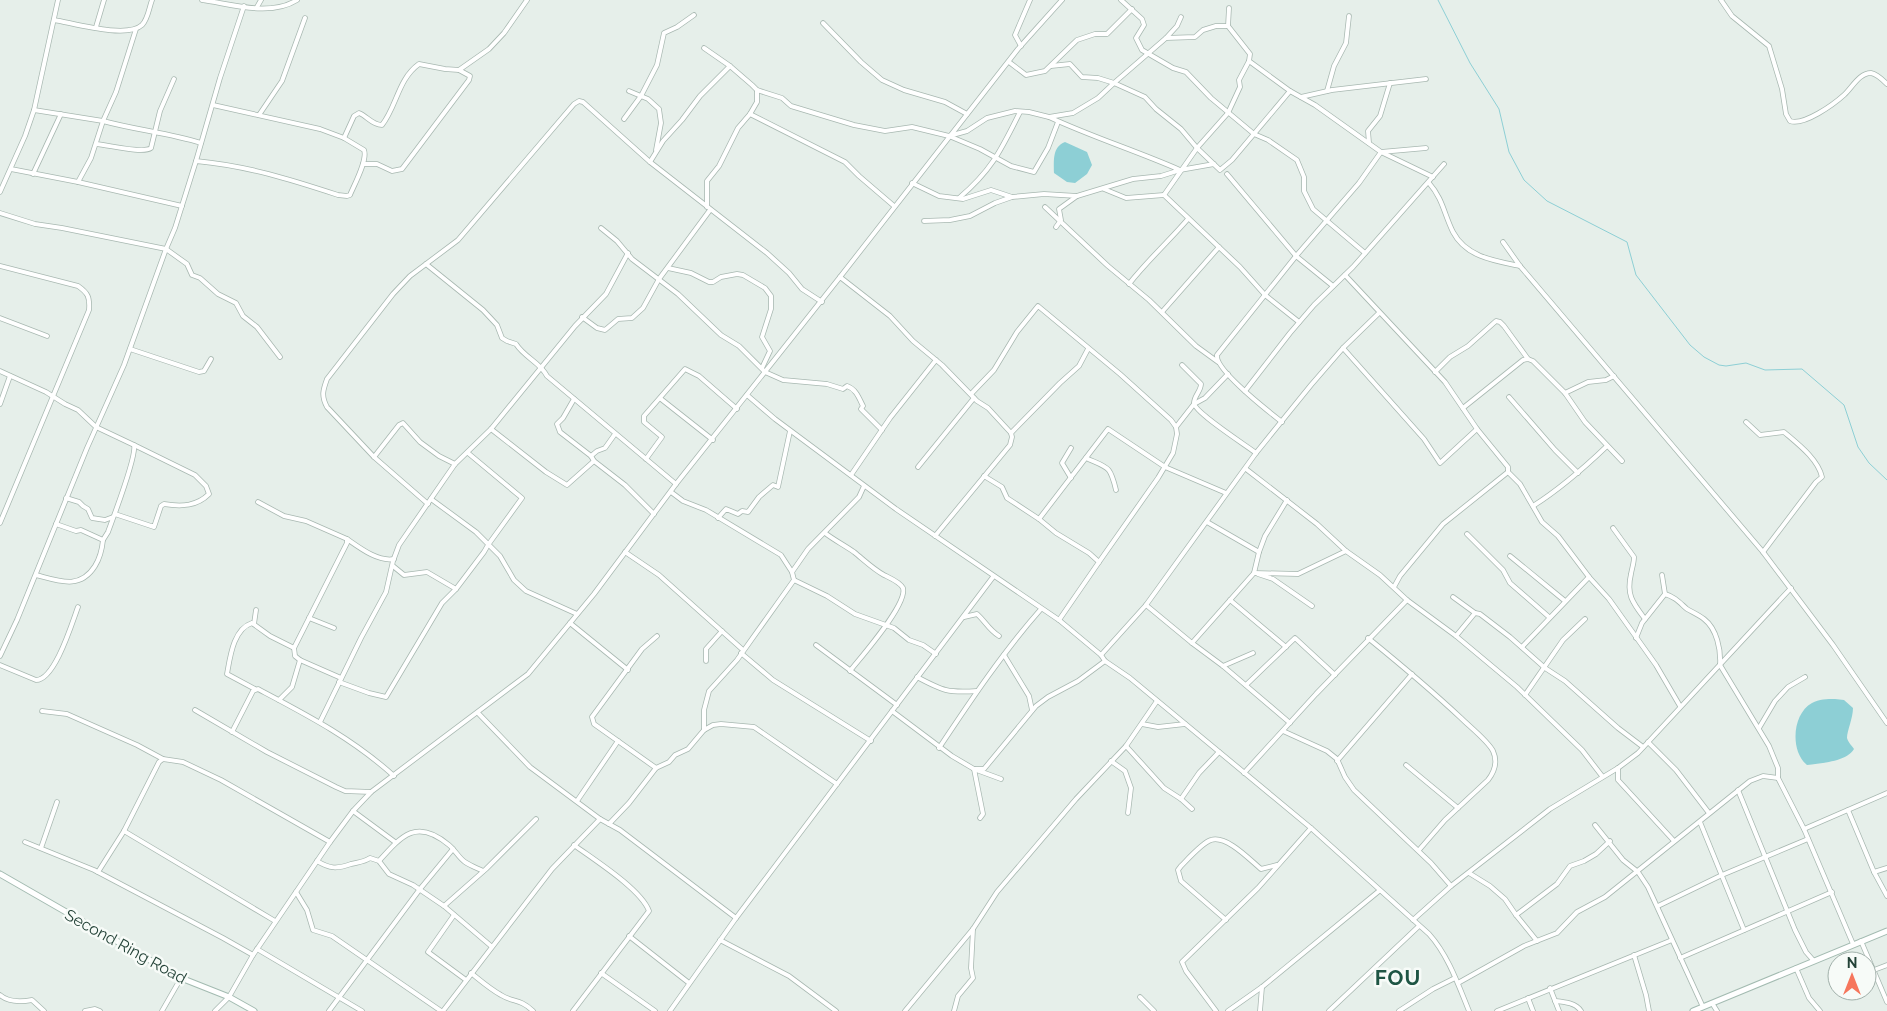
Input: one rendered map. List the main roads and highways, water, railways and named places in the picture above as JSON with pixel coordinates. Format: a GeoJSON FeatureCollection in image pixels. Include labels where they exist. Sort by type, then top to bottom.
{"type":"FeatureCollection","features":[{"type":"Feature","properties":{"kind":"water"},"geometry":{"type":"Polygon","coordinates":[[[1065,142],[1087,152],[1092,165],[1087,174],[1075,183],[1067,182],[1054,173],[1056,151],[1065,142]]]}},
{"type":"Feature","properties":{"kind":"water"},"geometry":{"type":"Polygon","coordinates":[[[1835,699],[1844,700],[1853,708],[1847,738],[1854,749],[1845,757],[1807,765],[1798,751],[1796,742],[1797,724],[1800,715],[1812,703],[1835,699]]]}},
{"type":"Feature","properties":{"kind":"waterway"},"geometry":{"type":"LineString","coordinates":[[1438,0],[1470,63],[1499,109],[1509,152],[1524,180],[1547,201],[1627,242],[1636,275],[1690,345],[1704,357],[1719,365],[1726,366],[1746,363],[1765,370],[1802,369],[1844,405],[1858,447],[1869,463],[1887,480]]}},
{"type":"Feature","properties":{"kind":"district","name":"FOU"},"geometry":{"type":"Point","coordinates":[1398,978]}}]}
